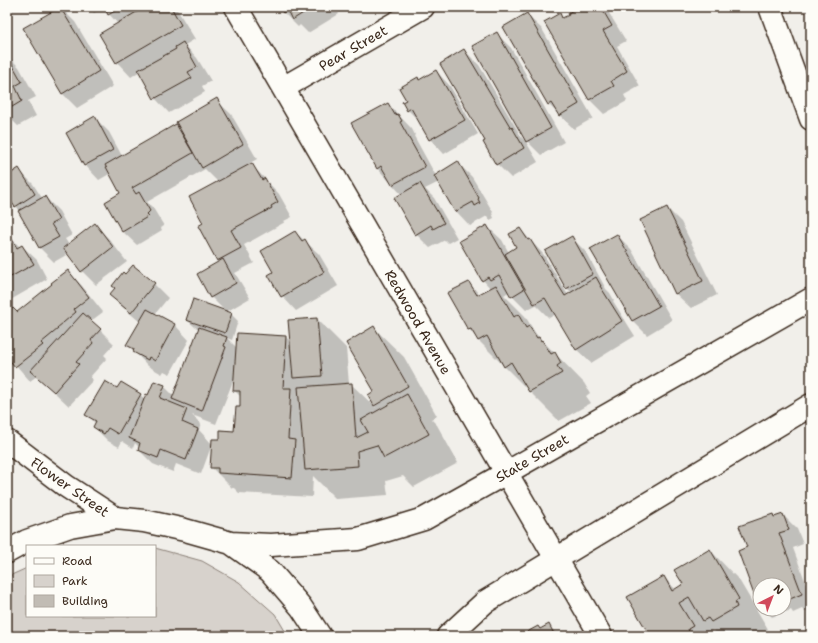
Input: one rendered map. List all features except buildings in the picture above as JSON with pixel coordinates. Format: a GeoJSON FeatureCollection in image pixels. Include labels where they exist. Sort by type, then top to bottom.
{"type":"FeatureCollection","features":[{"type":"Feature","properties":{"kind":"main road","name":"Redwood Avenue"},"geometry":{"type":"LineString","coordinates":[[236,7],[600,636]]}},
{"type":"Feature","properties":{"kind":"main road","name":"Pear Street"},"geometry":{"type":"LineString","coordinates":[[283,88],[423,7]]}},
{"type":"Feature","properties":{"kind":"main road"},"geometry":{"type":"LineString","coordinates":[[770,7],[811,119]]}},
{"type":"Feature","properties":{"kind":"main road","name":"State Street"},"geometry":{"type":"LineString","coordinates":[[231,543],[271,545],[358,539],[424,519],[506,474],[811,299]]}},
{"type":"Feature","properties":{"kind":"main road"},"geometry":{"type":"LineString","coordinates":[[448,636],[485,602],[811,405]]}},
{"type":"Feature","properties":{"kind":"main road","name":"Flower Street"},"geometry":{"type":"LineString","coordinates":[[7,441],[66,486],[115,518]]}},
{"type":"Feature","properties":{"kind":"main road"},"geometry":{"type":"LineString","coordinates":[[7,552],[27,541],[70,526],[115,518],[144,521],[185,530],[231,543],[270,571],[301,607],[320,636]]}},
{"type":"Feature","properties":{"kind":"green space"},"geometry":{"type":"Polygon","coordinates":[[[156,548],[202,561],[239,582],[275,614],[288,636],[7,636],[7,577],[26,568],[26,617],[156,617],[156,548]]]}}]}
